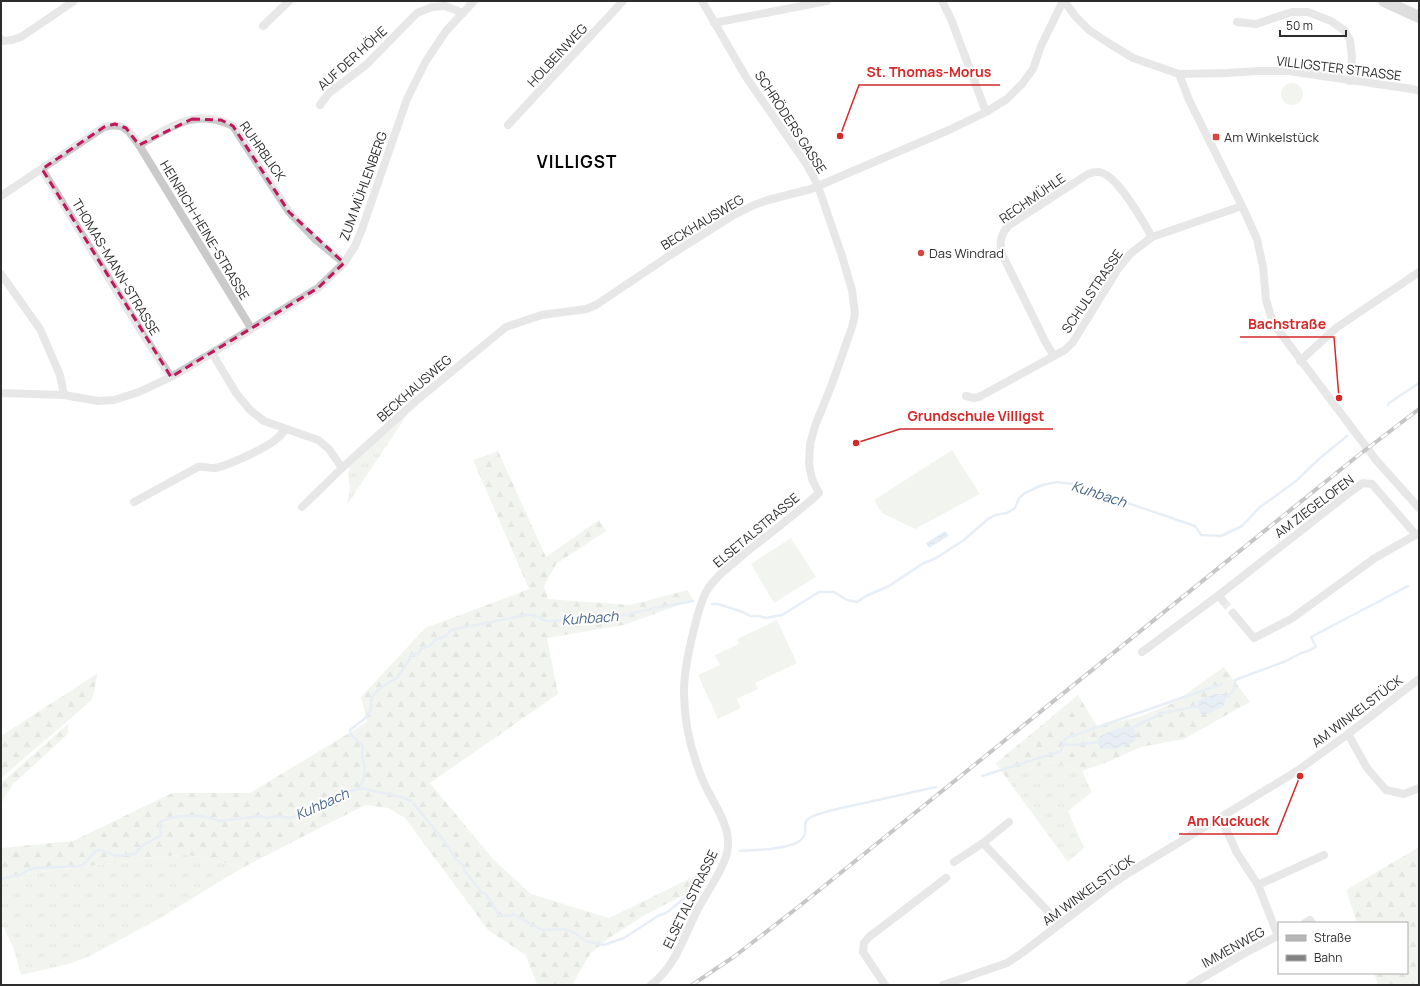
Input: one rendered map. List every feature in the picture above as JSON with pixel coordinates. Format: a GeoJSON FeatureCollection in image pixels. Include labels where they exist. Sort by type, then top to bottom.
{"type":"FeatureCollection","features":[{"type":"Feature","properties":{"kind":"main road"},"geometry":{"type":"LineString","coordinates":[[1384,1],[1419,17]]}},
{"type":"Feature","properties":{"kind":"street"},"geometry":{"type":"LineString","coordinates":[[1,39],[12,40],[22,37],[74,1]]}},
{"type":"Feature","properties":{"kind":"street"},"geometry":{"type":"LineString","coordinates":[[263,26],[289,1]]}},
{"type":"Feature","properties":{"kind":"street","name":"ZUM MÜHLENBERG"},"geometry":{"type":"LineString","coordinates":[[1,393],[64,395],[98,401],[114,400],[139,392],[171,377],[318,288],[344,263],[355,246],[406,99],[426,61],[446,31],[474,1]]}},
{"type":"Feature","properties":{"kind":"street","name":"HOLBEINWEG"},"geometry":{"type":"LineString","coordinates":[[508,125],[623,1]]}},
{"type":"Feature","properties":{"kind":"street","name":"SCHRÖDERS GASSE"},"geometry":{"type":"LineString","coordinates":[[702,1],[746,77],[806,165],[818,186],[852,290],[855,314],[852,327],[832,384],[815,426],[810,444],[809,464],[812,479],[818,493]]}},
{"type":"Feature","properties":{"kind":"street"},"geometry":{"type":"LineString","coordinates":[[714,23],[827,1]]}},
{"type":"Feature","properties":{"kind":"street"},"geometry":{"type":"LineString","coordinates":[[942,1],[951,19],[986,112]]}},
{"type":"Feature","properties":{"kind":"street","name":"BECKHAUSWEG"},"geometry":{"type":"LineString","coordinates":[[302,507],[416,400],[506,327],[542,315],[586,309],[596,305],[732,216],[761,202],[818,186],[942,133],[986,112],[1006,99],[1022,84],[1033,69],[1063,1]]}},
{"type":"Feature","properties":{"kind":"street","name":"VILLIGSTER STRASSE"},"geometry":{"type":"LineString","coordinates":[[1063,1],[1089,30],[1107,42],[1133,58],[1179,74],[1227,74],[1258,71],[1288,71],[1419,91]]}},
{"type":"Feature","properties":{"kind":"street","name":"AUF DER HÖHE"},"geometry":{"type":"LineString","coordinates":[[320,105],[329,93],[366,65],[417,13],[432,6],[445,6],[463,13]]}},
{"type":"Feature","properties":{"kind":"street"},"geometry":{"type":"LineString","coordinates":[[1237,22],[1256,24],[1292,12],[1308,12],[1331,21],[1344,30],[1350,40],[1352,57],[1350,81]]}},
{"type":"Feature","properties":{"kind":"street"},"geometry":{"type":"LineString","coordinates":[[1179,74],[1189,100],[1257,239],[1261,253],[1266,300],[1270,314],[1277,329],[1376,460],[1419,508]]}},
{"type":"Feature","properties":{"kind":"street","name":"RUHRBLICK"},"geometry":{"type":"LineString","coordinates":[[139,145],[176,124],[192,119],[206,118],[221,120],[233,126],[290,212],[316,240],[344,263]]}},
{"type":"Feature","properties":{"kind":"street"},"geometry":{"type":"LineString","coordinates":[[1,196],[104,127],[116,124],[126,128],[139,145]]}},
{"type":"Feature","properties":{"kind":"street","name":"HEINRICH-HEINE-STRASSE"},"geometry":{"type":"LineString","coordinates":[[139,145],[251,328]]}},
{"type":"Feature","properties":{"kind":"street","name":"THOMAS-MANN-STRASSE"},"geometry":{"type":"LineString","coordinates":[[42,169],[146,339],[171,377]]}},
{"type":"Feature","properties":{"kind":"street","name":"RECHMÜHLE"},"geometry":{"type":"LineString","coordinates":[[1054,356],[1046,344],[1001,252],[1000,242],[1002,233],[1008,226],[1088,174],[1098,171],[1106,174],[1119,186],[1127,196],[1152,237]]}},
{"type":"Feature","properties":{"kind":"street","name":"SCHULSTRASSE"},"geometry":{"type":"LineString","coordinates":[[966,396],[974,398],[979,397],[1064,350],[1073,342],[1118,269],[1130,254],[1152,237],[1242,206]]}},
{"type":"Feature","properties":{"kind":"street"},"geometry":{"type":"LineString","coordinates":[[1300,360],[1336,328],[1419,272]]}},
{"type":"Feature","properties":{"kind":"street"},"geometry":{"type":"LineString","coordinates":[[1,274],[40,329],[60,375],[64,395]]}},
{"type":"Feature","properties":{"kind":"street"},"geometry":{"type":"LineString","coordinates":[[212,353],[236,393],[250,410],[264,421],[285,430],[318,440],[329,449],[342,468]]}},
{"type":"Feature","properties":{"kind":"street"},"geometry":{"type":"LineString","coordinates":[[134,502],[198,467],[204,466],[213,468],[248,455],[273,442],[285,430]]}},
{"type":"Feature","properties":{"kind":"street","name":"AM ZIEGELOFEN"},"geometry":{"type":"LineString","coordinates":[[1142,652],[1221,598],[1343,497],[1363,483],[1372,484],[1417,534],[1375,558],[1291,619],[1254,638],[1233,613]]}},
{"type":"Feature","properties":{"kind":"street","name":"ELSETALSTRASSE"},"geometry":{"type":"LineString","coordinates":[[651,985],[665,973],[673,962],[700,904],[721,867],[728,848],[728,839],[723,820],[706,788],[695,760],[685,708],[684,691],[688,658],[700,606],[706,591],[721,573],[784,522],[800,511],[818,493]]}},
{"type":"Feature","properties":{"kind":"street","name":"AM WINKELSTÜCK"},"geometry":{"type":"LineString","coordinates":[[943,985],[1007,963],[1022,954],[1112,884],[1298,771],[1419,679]]}},
{"type":"Feature","properties":{"kind":"street"},"geometry":{"type":"LineString","coordinates":[[1348,734],[1367,768],[1386,790],[1404,794],[1419,788]]}},
{"type":"Feature","properties":{"kind":"street","name":"IMMENWEG"},"geometry":{"type":"LineString","coordinates":[[1220,818],[1237,853],[1258,885],[1278,934]]}},
{"type":"Feature","properties":{"kind":"street"},"geometry":{"type":"LineString","coordinates":[[954,862],[983,843],[1009,822]]}},
{"type":"Feature","properties":{"kind":"street"},"geometry":{"type":"LineString","coordinates":[[983,843],[1060,924]]}},
{"type":"Feature","properties":{"kind":"street"},"geometry":{"type":"LineString","coordinates":[[1258,885],[1324,855]]}},
{"type":"Feature","properties":{"kind":"street"},"geometry":{"type":"LineString","coordinates":[[885,985],[863,952],[864,943],[868,937],[946,878]]}},
{"type":"Feature","properties":{"kind":"street","name":"IMMENWEG"},"geometry":{"type":"LineString","coordinates":[[1190,985],[1278,937]]}},
{"type":"Feature","properties":{"kind":"highlighted area"},"geometry":{"type":"Polygon","coordinates":[[[192,119],[221,120],[233,126],[289,212],[344,263],[318,288],[171,377],[42,169],[104,127],[115,124],[126,128],[139,145],[192,119]]]}},
{"type":"Feature","properties":{"kind":"green space"},"geometry":{"type":"Polygon","coordinates":[[[1292,83],[1300,86],[1303,94],[1300,102],[1292,105],[1284,102],[1281,94],[1284,86],[1292,83]]]}},
{"type":"Feature","properties":{"kind":"green space"},"geometry":{"type":"Polygon","coordinates":[[[409,411],[347,505],[350,487],[348,474],[350,466],[409,411]]]}},
{"type":"Feature","properties":{"kind":"green space"},"geometry":{"type":"Polygon","coordinates":[[[952,450],[980,494],[915,529],[882,513],[874,500],[952,450]]]}},
{"type":"Feature","properties":{"kind":"green space"},"geometry":{"type":"Polygon","coordinates":[[[498,451],[546,557],[599,520],[606,531],[556,564],[544,586],[548,599],[630,605],[688,590],[693,600],[624,625],[547,638],[558,694],[430,783],[493,859],[531,894],[609,918],[699,874],[690,892],[643,916],[608,939],[590,954],[572,985],[537,985],[526,955],[488,930],[405,818],[388,808],[365,805],[240,869],[238,866],[185,854],[1,877],[1,848],[73,841],[172,793],[250,793],[367,722],[361,697],[425,628],[529,589],[473,460],[498,451]]]}},
{"type":"Feature","properties":{"kind":"green space"},"geometry":{"type":"Polygon","coordinates":[[[791,538],[816,577],[774,603],[751,564],[791,538]]]}},
{"type":"Feature","properties":{"kind":"green space"},"geometry":{"type":"Polygon","coordinates":[[[777,620],[797,663],[755,683],[758,689],[737,699],[741,708],[718,719],[698,675],[720,665],[715,655],[739,644],[737,639],[777,620]]]}},
{"type":"Feature","properties":{"kind":"green space"},"geometry":{"type":"Polygon","coordinates":[[[1224,667],[1250,702],[1184,739],[1141,747],[1110,761],[1082,771],[1052,762],[1033,767],[1007,779],[996,763],[1078,695],[1097,726],[1139,717],[1173,703],[1224,667]]]}},
{"type":"Feature","properties":{"kind":"green space"},"geometry":{"type":"Polygon","coordinates":[[[98,673],[92,700],[1,778],[1,736],[98,673]]]}},
{"type":"Feature","properties":{"kind":"green space"},"geometry":{"type":"Polygon","coordinates":[[[68,724],[68,734],[12,785],[1,804],[1,783],[68,724]]]}},
{"type":"Feature","properties":{"kind":"green space"},"geometry":{"type":"Polygon","coordinates":[[[1052,762],[1082,771],[1092,792],[1068,811],[1084,848],[1068,862],[1007,779],[1033,767],[1052,762]]]}},
{"type":"Feature","properties":{"kind":"green space"},"geometry":{"type":"Polygon","coordinates":[[[1419,847],[1419,985],[1378,985],[1374,974],[1408,974],[1408,922],[1357,922],[1346,890],[1419,847]]]}},
{"type":"Feature","properties":{"kind":"green space"},"geometry":{"type":"Polygon","coordinates":[[[185,854],[238,866],[240,869],[162,917],[90,956],[69,964],[21,975],[14,950],[4,927],[1,928],[1,877],[185,854]]]}},
{"type":"Feature","properties":{"kind":"water"},"geometry":{"type":"Polygon","coordinates":[[[945,531],[949,536],[929,548],[926,543],[945,531]]]}},
{"type":"Feature","properties":{"kind":"water"},"geometry":{"type":"Polygon","coordinates":[[[1214,694],[1224,694],[1227,696],[1223,707],[1207,714],[1200,713],[1197,707],[1198,701],[1214,694]]]}},
{"type":"Feature","properties":{"kind":"water"},"geometry":{"type":"Polygon","coordinates":[[[1134,727],[1136,739],[1132,743],[1115,749],[1101,749],[1097,743],[1100,736],[1119,728],[1134,727]]]}},
{"type":"Feature","properties":{"kind":"waterway","name":"Kuhbach"},"geometry":{"type":"LineString","coordinates":[[1388,405],[1419,383]]}},
{"type":"Feature","properties":{"kind":"waterway","name":"Kuhbach"},"geometry":{"type":"LineString","coordinates":[[712,604],[718,604],[743,612],[750,616],[766,618],[782,615],[819,592],[834,592],[847,600],[857,602],[866,596],[889,586],[922,564],[936,558],[964,540],[988,519],[995,515],[1007,513],[1015,508],[1019,498],[1025,493],[1042,485],[1057,482],[1072,484],[1195,526],[1201,535],[1221,536],[1242,526],[1259,508],[1296,481],[1320,458],[1347,436]]}},
{"type":"Feature","properties":{"kind":"waterway"},"geometry":{"type":"LineString","coordinates":[[1225,697],[1233,690],[1235,680],[1286,661],[1316,647],[1311,637],[1408,586]]}},
{"type":"Feature","properties":{"kind":"waterway","name":"Kuhbach"},"geometry":{"type":"LineString","coordinates":[[1,879],[22,874],[35,868],[81,866],[97,850],[116,856],[135,854],[142,846],[161,835],[159,823],[164,820],[189,816],[206,817],[219,821],[260,816],[268,818],[278,816],[290,818],[309,812],[339,793],[360,788],[365,771],[362,754],[363,746],[351,735],[350,730],[370,713],[372,698],[376,692],[397,678],[413,654],[418,654],[422,648],[430,646],[435,640],[446,636],[451,630],[526,615],[533,615],[546,621],[611,618],[693,601]]}},
{"type":"Feature","properties":{"kind":"waterway"},"geometry":{"type":"LineString","coordinates":[[1063,744],[1066,738],[1222,684]]}},
{"type":"Feature","properties":{"kind":"waterway"},"geometry":{"type":"LineString","coordinates":[[1131,728],[1163,713],[1198,706]]}},
{"type":"Feature","properties":{"kind":"waterway"},"geometry":{"type":"LineString","coordinates":[[982,776],[1061,751],[1063,744],[1074,745],[1099,742]]}},
{"type":"Feature","properties":{"kind":"waterway"},"geometry":{"type":"LineString","coordinates":[[740,851],[765,850],[785,847],[800,841],[805,833],[806,821],[818,814],[936,787]]}},
{"type":"Feature","properties":{"kind":"waterway"},"geometry":{"type":"LineString","coordinates":[[360,788],[402,797],[411,801]]}},
{"type":"Feature","properties":{"kind":"waterway"},"geometry":{"type":"LineString","coordinates":[[414,804],[445,842],[456,859],[464,866],[464,870],[482,893],[486,894],[499,915],[511,916],[513,914],[542,930],[565,929],[575,933],[585,941],[604,945],[624,938],[658,916],[666,913],[700,886]]}},
{"type":"Feature","properties":{"kind":"tunnel"},"geometry":{"type":"LineString","coordinates":[[1223,601],[1233,613]]}},
{"type":"Feature","properties":{"kind":"railway"},"geometry":{"type":"LineString","coordinates":[[692,985],[735,956],[797,908],[1355,458],[1419,409]]}},
{"type":"Feature","properties":{"kind":"place","name":"St. Thomas-Morus"},"geometry":{"type":"Point","coordinates":[840,136]}},
{"type":"Feature","properties":{"kind":"place","name":"Am Winkelstück"},"geometry":{"type":"Point","coordinates":[1216,137]}},
{"type":"Feature","properties":{"kind":"place","name":"Das Windrad"},"geometry":{"type":"Point","coordinates":[921,253]}},
{"type":"Feature","properties":{"kind":"place","name":"Bachstraße"},"geometry":{"type":"Point","coordinates":[1339,398]}},
{"type":"Feature","properties":{"kind":"place","name":"Grundschule Villigst"},"geometry":{"type":"Point","coordinates":[856,443]}},
{"type":"Feature","properties":{"kind":"place","name":"Am Kuckuck"},"geometry":{"type":"Point","coordinates":[1300,776]}},
{"type":"Feature","properties":{"kind":"district","name":"VILLIGST"},"geometry":{"type":"Point","coordinates":[577,162]}}]}
